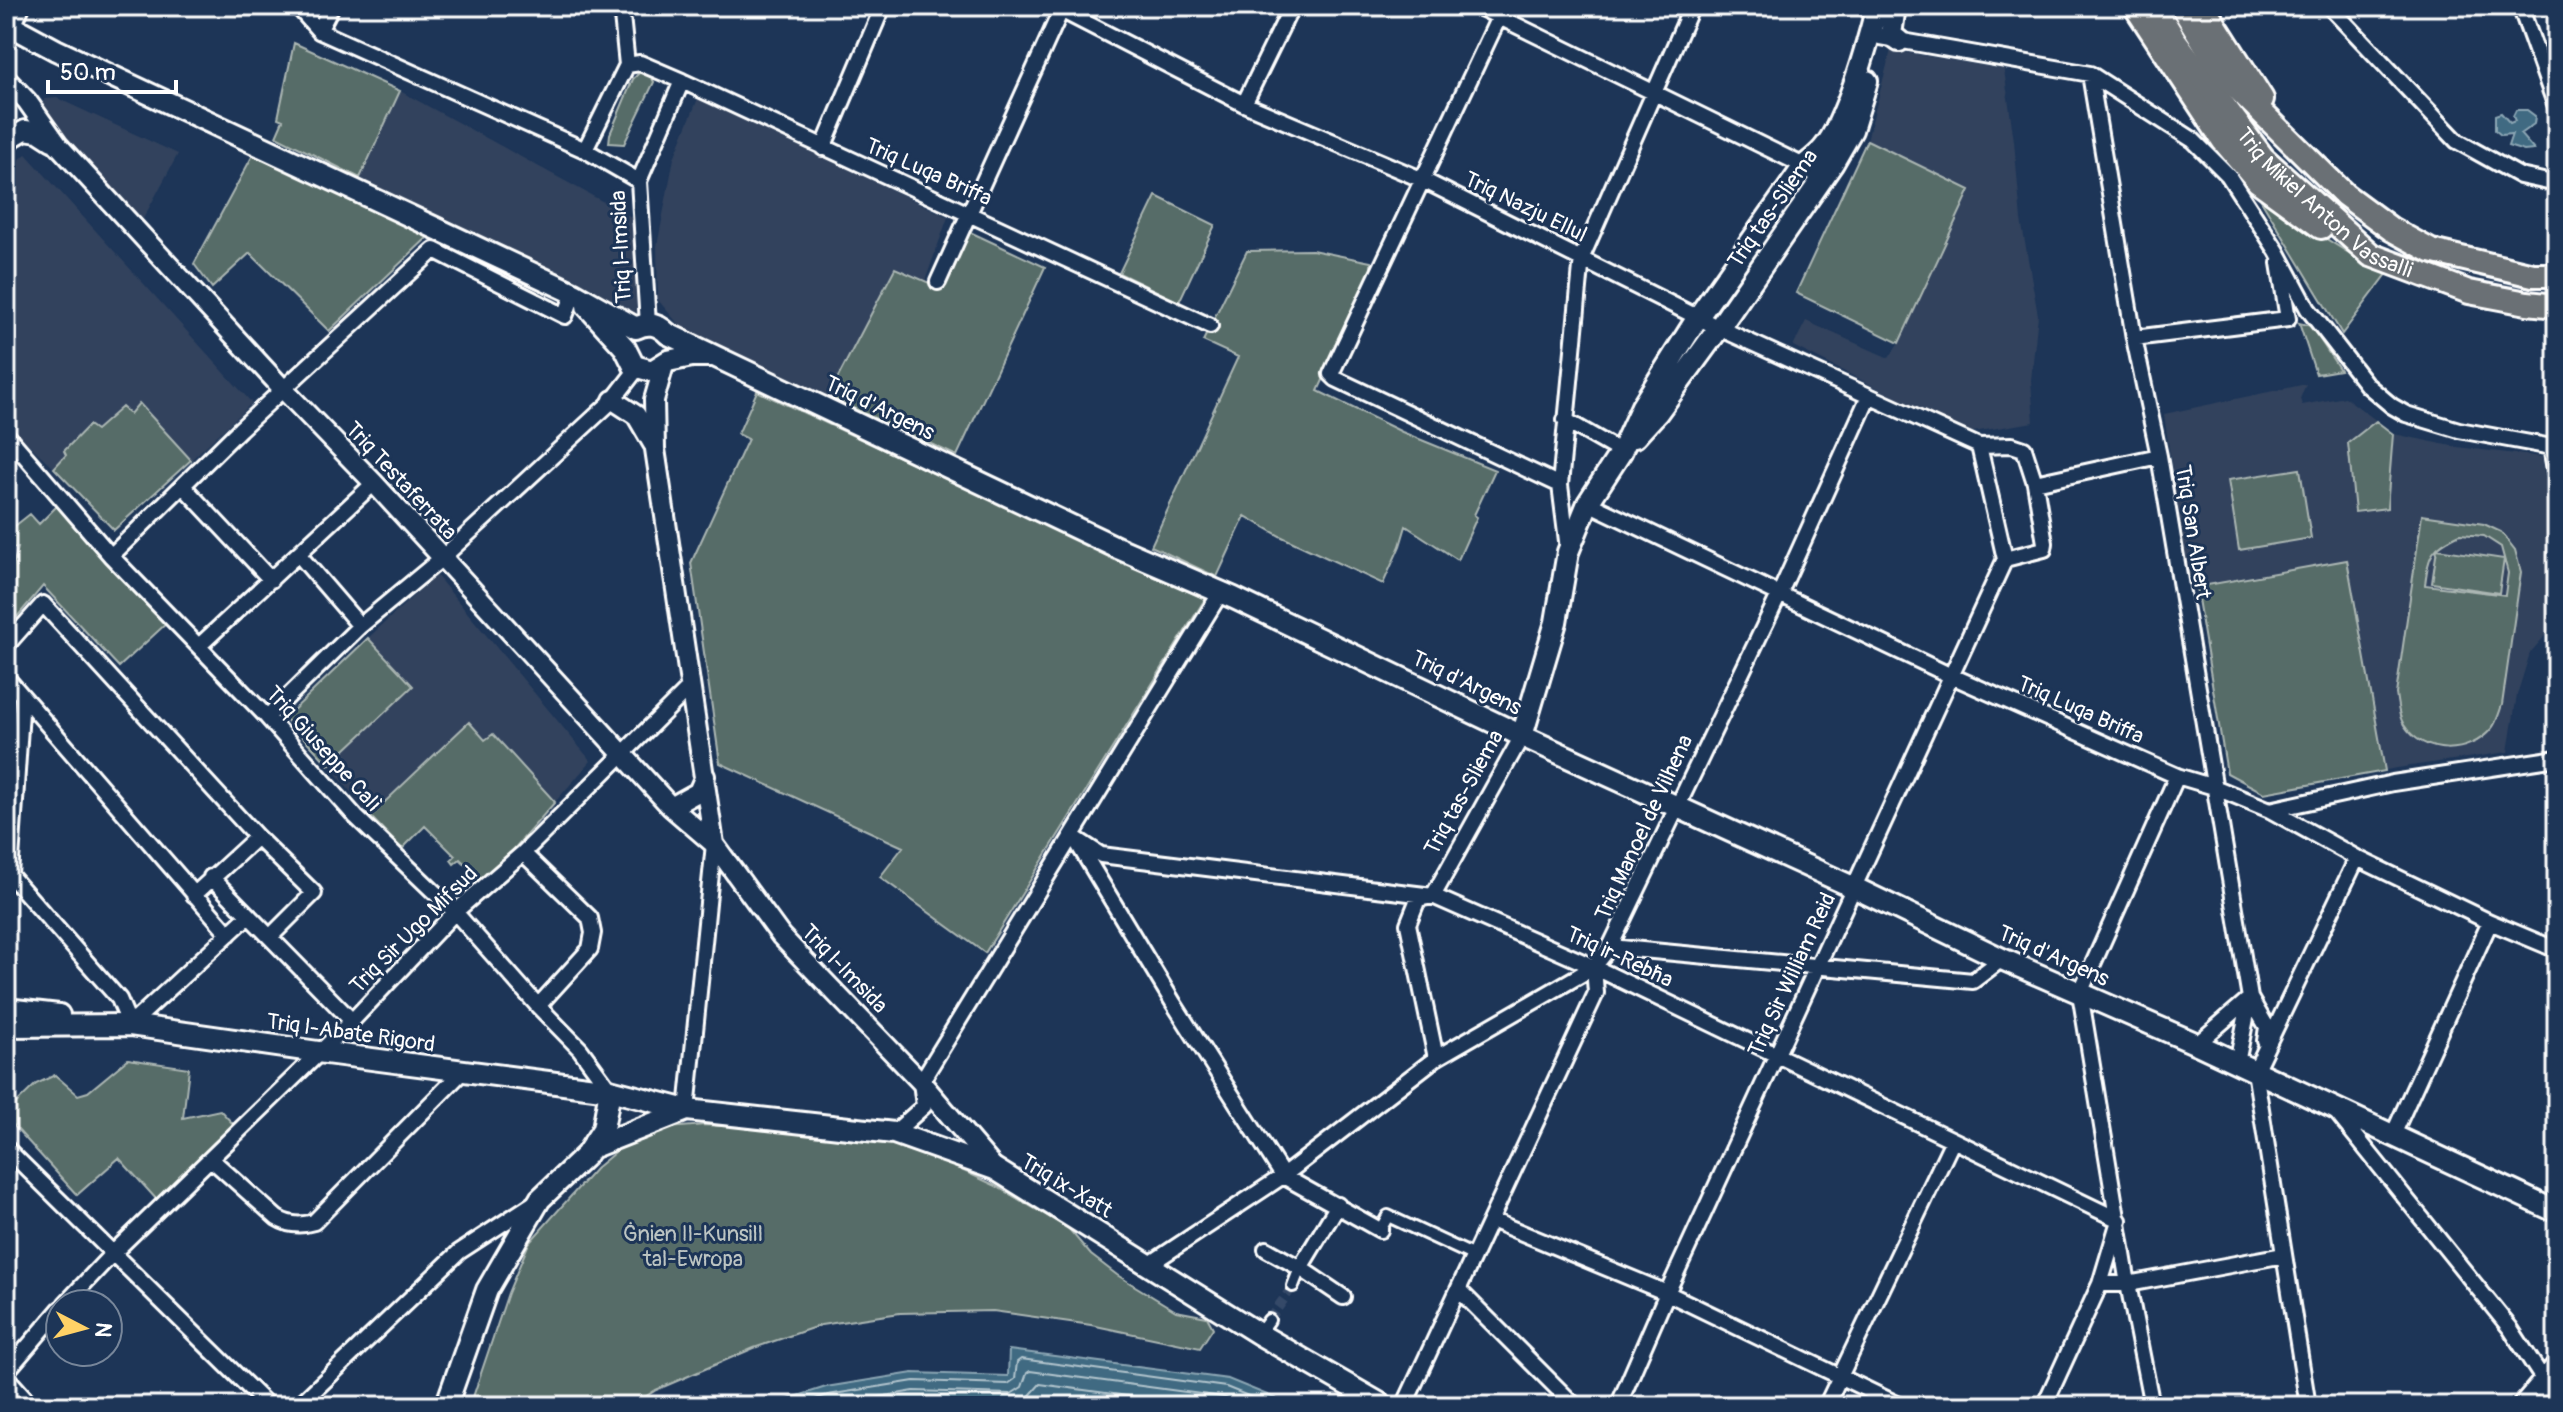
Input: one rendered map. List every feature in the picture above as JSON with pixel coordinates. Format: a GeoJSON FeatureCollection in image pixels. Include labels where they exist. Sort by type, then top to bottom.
{"type":"FeatureCollection","features":[{"type":"Feature","properties":{"kind":"highway"},"geometry":{"type":"LineString","coordinates":[[2135,6],[2223,140],[2258,181],[2331,235],[2371,255]]}},
{"type":"Feature","properties":{"kind":"highway","name":"Triq Mikiel Anton Vassalli"},"geometry":{"type":"LineString","coordinates":[[2154,6],[2174,39],[2263,158],[2371,255],[2469,292],[2557,306]]}},
{"type":"Feature","properties":{"kind":"highway","name":"Triq Mikiel Anton Vassalli"},"geometry":{"type":"LineString","coordinates":[[2182,6],[2223,74],[2345,195],[2391,229],[2431,251],[2533,275],[2557,275]]}},
{"type":"Feature","properties":{"kind":"highway"},"geometry":{"type":"LineString","coordinates":[[2203,6],[2284,134]]}},
{"type":"Feature","properties":{"kind":"main road","name":"Triq tas-Sliema"},"geometry":{"type":"LineString","coordinates":[[1522,736],[1556,622],[1568,552],[1588,503],[1621,452],[1642,406],[1698,317],[1804,166],[1823,148],[1838,125],[1877,6]]}},
{"type":"Feature","properties":{"kind":"main road","name":"Triq tas-Sliema"},"geometry":{"type":"LineString","coordinates":[[1621,452],[1657,413],[1719,328],[1822,179],[1852,130],[1890,39],[1892,6]]}},
{"type":"Feature","properties":{"kind":"main road","name":"Triq d'Argens"},"geometry":{"type":"LineString","coordinates":[[8,29],[642,326],[656,325],[668,334],[1118,548],[1221,592],[2002,959],[2197,1044],[2252,1062],[2334,1109],[2557,1212]]}},
{"type":"Feature","properties":{"kind":"main road","name":"Triq d'Argens"},"geometry":{"type":"LineString","coordinates":[[574,293],[625,348],[628,360],[637,369],[652,371],[666,363],[692,356],[719,357]]}},
{"type":"Feature","properties":{"kind":"main road"},"geometry":{"type":"LineString","coordinates":[[625,348],[628,336],[642,326]]}},
{"type":"Feature","properties":{"kind":"main road"},"geometry":{"type":"LineString","coordinates":[[666,363],[672,350],[668,334]]}},
{"type":"Feature","properties":{"kind":"main road"},"geometry":{"type":"LineString","coordinates":[[6,1009],[130,1025]]}},
{"type":"Feature","properties":{"kind":"main road","name":"Triq l-Abate Rigord"},"geometry":{"type":"LineString","coordinates":[[6,1026],[130,1025],[610,1090],[687,1110]]}},
{"type":"Feature","properties":{"kind":"main road"},"geometry":{"type":"LineString","coordinates":[[446,1406],[487,1290],[540,1199],[591,1148],[603,1129],[610,1090]]}},
{"type":"Feature","properties":{"kind":"main road"},"geometry":{"type":"LineString","coordinates":[[591,1148],[687,1110]]}},
{"type":"Feature","properties":{"kind":"main road","name":"Triq ix-Xatt"},"geometry":{"type":"LineString","coordinates":[[687,1110],[894,1133],[995,1169],[1150,1264],[1264,1327],[1384,1406]]}},
{"type":"Feature","properties":{"kind":"street"},"geometry":{"type":"LineString","coordinates":[[8,29],[22,6]]}},
{"type":"Feature","properties":{"kind":"street"},"geometry":{"type":"LineString","coordinates":[[297,6],[319,31],[585,150],[639,181]]}},
{"type":"Feature","properties":{"kind":"street"},"geometry":{"type":"LineString","coordinates":[[319,31],[332,6]]}},
{"type":"Feature","properties":{"kind":"street"},"geometry":{"type":"LineString","coordinates":[[585,150],[627,65],[621,6]]}},
{"type":"Feature","properties":{"kind":"street"},"geometry":{"type":"LineString","coordinates":[[823,148],[883,6]]}},
{"type":"Feature","properties":{"kind":"street"},"geometry":{"type":"LineString","coordinates":[[1244,104],[1292,6]]}},
{"type":"Feature","properties":{"kind":"street"},"geometry":{"type":"LineString","coordinates":[[1477,6],[1804,166],[1822,179]]}},
{"type":"Feature","properties":{"kind":"street"},"geometry":{"type":"LineString","coordinates":[[1568,552],[1560,485],[1582,257],[1692,6]]}},
{"type":"Feature","properties":{"kind":"street"},"geometry":{"type":"LineString","coordinates":[[2329,6],[2457,141],[2506,170],[2557,184]]}},
{"type":"Feature","properties":{"kind":"street"},"geometry":{"type":"LineString","coordinates":[[2520,6],[2557,109]]}},
{"type":"Feature","properties":{"kind":"street"},"geometry":{"type":"LineString","coordinates":[[938,282],[1059,7]]}},
{"type":"Feature","properties":{"kind":"street","name":"Triq Nazju Ellul"},"geometry":{"type":"LineString","coordinates":[[1059,7],[1244,104],[1423,180],[1719,328],[1979,446]]}},
{"type":"Feature","properties":{"kind":"street"},"geometry":{"type":"LineString","coordinates":[[1499,17],[1331,374],[1560,485]]}},
{"type":"Feature","properties":{"kind":"street"},"geometry":{"type":"LineString","coordinates":[[1890,39],[2090,74],[2193,140],[2228,175],[2277,251],[2308,309],[2367,385],[2406,414],[2459,430],[2554,447],[2557,481]]}},
{"type":"Feature","properties":{"kind":"street","name":"Triq Luqa Briffa"},"geometry":{"type":"LineString","coordinates":[[627,65],[640,63],[682,81],[1210,326]]}},
{"type":"Feature","properties":{"kind":"street","name":"Triq San Albert"},"geometry":{"type":"LineString","coordinates":[[2090,74],[2134,338],[2159,456],[2250,998],[2252,1062],[2308,1406]]}},
{"type":"Feature","properties":{"kind":"street","name":"Triq Testaferrata"},"geometry":{"type":"LineString","coordinates":[[6,79],[27,101],[58,145],[283,389],[374,483],[671,807],[714,844]]}},
{"type":"Feature","properties":{"kind":"street","name":"Triq l-Imsida"},"geometry":{"type":"LineString","coordinates":[[642,326],[639,181],[682,81]]}},
{"type":"Feature","properties":{"kind":"street","name":"Triq Testaferrata"},"geometry":{"type":"LineString","coordinates":[[6,141],[25,130],[38,132],[58,145]]}},
{"type":"Feature","properties":{"kind":"street"},"geometry":{"type":"LineString","coordinates":[[111,556],[283,389],[434,250],[565,316],[574,293]]}},
{"type":"Feature","properties":{"kind":"street"},"geometry":{"type":"LineString","coordinates":[[2134,338],[2288,319],[2277,251]]}},
{"type":"Feature","properties":{"kind":"street","name":"Triq l-Imsida"},"geometry":{"type":"LineString","coordinates":[[666,363],[654,400],[655,449],[714,844],[781,936],[921,1082],[995,1169]]}},
{"type":"Feature","properties":{"kind":"street"},"geometry":{"type":"LineString","coordinates":[[267,717],[360,626],[442,558],[613,400],[637,369]]}},
{"type":"Feature","properties":{"kind":"street","name":"Triq Manoel de Vilhena"},"geometry":{"type":"LineString","coordinates":[[1594,967],[1610,947],[1779,595],[1869,396]]}},
{"type":"Feature","properties":{"kind":"street","name":"Triq l-Imsida"},"geometry":{"type":"LineString","coordinates":[[613,400],[636,415],[655,449]]}},
{"type":"Feature","properties":{"kind":"street"},"geometry":{"type":"LineString","coordinates":[[1565,420],[1621,452]]}},
{"type":"Feature","properties":{"kind":"street","name":"Triq Giuseppe Calì"},"geometry":{"type":"LineString","coordinates":[[6,434],[111,556],[267,717],[356,817],[455,912],[580,1049],[610,1090]]}},
{"type":"Feature","properties":{"kind":"street"},"geometry":{"type":"LineString","coordinates":[[2012,445],[2024,449],[2035,483],[2044,549],[2005,559],[1979,446],[2012,445]]}},
{"type":"Feature","properties":{"kind":"street"},"geometry":{"type":"LineString","coordinates":[[2035,483],[2159,456]]}},
{"type":"Feature","properties":{"kind":"street"},"geometry":{"type":"LineString","coordinates":[[199,646],[374,483]]}},
{"type":"Feature","properties":{"kind":"street"},"geometry":{"type":"LineString","coordinates":[[183,486],[271,580]]}},
{"type":"Feature","properties":{"kind":"street","name":"Triq Luqa Briffa"},"geometry":{"type":"LineString","coordinates":[[1588,503],[1951,676],[2177,776],[2270,810],[2357,858],[2490,922],[2557,950]]}},
{"type":"Feature","properties":{"kind":"street"},"geometry":{"type":"LineString","coordinates":[[299,555],[360,626]]}},
{"type":"Feature","properties":{"kind":"street","name":"Triq Sir William Reid"},"geometry":{"type":"LineString","coordinates":[[1618,1406],[2005,559]]}},
{"type":"Feature","properties":{"kind":"street"},"geometry":{"type":"LineString","coordinates":[[894,1133],[924,1106],[921,1082],[1221,592]]}},
{"type":"Feature","properties":{"kind":"street"},"geometry":{"type":"LineString","coordinates":[[6,646],[43,604],[257,837],[314,893],[270,937]]}},
{"type":"Feature","properties":{"kind":"street"},"geometry":{"type":"LineString","coordinates":[[6,677],[229,934]]}},
{"type":"Feature","properties":{"kind":"street","name":"Triq Sir Ugo Mifsud"},"geometry":{"type":"LineString","coordinates":[[80,1288],[352,1021],[455,912],[523,853],[690,687]]}},
{"type":"Feature","properties":{"kind":"street"},"geometry":{"type":"LineString","coordinates":[[22,697],[10,875],[119,999],[130,1025],[248,916]]}},
{"type":"Feature","properties":{"kind":"street","name":"Triq tas-Sliema"},"geometry":{"type":"LineString","coordinates":[[1436,1058],[1408,924],[1418,899],[1433,896],[1522,736]]}},
{"type":"Feature","properties":{"kind":"street"},"geometry":{"type":"LineString","coordinates":[[2270,810],[2393,783],[2557,758]]}},
{"type":"Feature","properties":{"kind":"street"},"geometry":{"type":"LineString","coordinates":[[671,807],[698,792],[705,776]]}},
{"type":"Feature","properties":{"kind":"street"},"geometry":{"type":"LineString","coordinates":[[2152,1406],[2128,1284],[2080,993],[2177,776]]}},
{"type":"Feature","properties":{"kind":"street"},"geometry":{"type":"LineString","coordinates":[[1072,836],[1283,1176],[1380,1230],[1388,1216],[1472,1255]]}},
{"type":"Feature","properties":{"kind":"street","name":"Triq ir-Rebħa"},"geometry":{"type":"LineString","coordinates":[[1072,836],[1101,855],[1433,896],[1594,967],[2119,1220]]}},
{"type":"Feature","properties":{"kind":"street"},"geometry":{"type":"LineString","coordinates":[[194,895],[257,837]]}},
{"type":"Feature","properties":{"kind":"street"},"geometry":{"type":"LineString","coordinates":[[687,1110],[714,844]]}},
{"type":"Feature","properties":{"kind":"street"},"geometry":{"type":"LineString","coordinates":[[523,853],[590,918],[592,925],[590,949],[538,1006]]}},
{"type":"Feature","properties":{"kind":"street"},"geometry":{"type":"LineString","coordinates":[[2252,1062],[2357,858]]}},
{"type":"Feature","properties":{"kind":"street"},"geometry":{"type":"LineString","coordinates":[[211,877],[352,1021]]}},
{"type":"Feature","properties":{"kind":"street"},"geometry":{"type":"LineString","coordinates":[[2392,1137],[2490,922]]}},
{"type":"Feature","properties":{"kind":"street"},"geometry":{"type":"LineString","coordinates":[[1610,947],[1973,981],[2002,959]]}},
{"type":"Feature","properties":{"kind":"street"},"geometry":{"type":"LineString","coordinates":[[1150,1264],[1283,1176],[1436,1058],[1594,967],[1596,993],[1404,1406]]}},
{"type":"Feature","properties":{"kind":"street"},"geometry":{"type":"LineString","coordinates":[[2197,1044],[2250,998]]}},
{"type":"Feature","properties":{"kind":"street","name":"Triq San Albert"},"geometry":{"type":"LineString","coordinates":[[2250,998],[2267,1027],[2252,1062]]}},
{"type":"Feature","properties":{"kind":"street"},"geometry":{"type":"LineString","coordinates":[[211,1159],[277,1218],[288,1224],[309,1224],[463,1071]]}},
{"type":"Feature","properties":{"kind":"street"},"geometry":{"type":"LineString","coordinates":[[2334,1109],[2510,1328],[2543,1379],[2546,1406]]}},
{"type":"Feature","properties":{"kind":"street"},"geometry":{"type":"LineString","coordinates":[[1826,1406],[1953,1140]]}},
{"type":"Feature","properties":{"kind":"street"},"geometry":{"type":"LineString","coordinates":[[6,1148],[268,1406]]}},
{"type":"Feature","properties":{"kind":"street"},"geometry":{"type":"LineString","coordinates":[[298,1406],[459,1252],[540,1199]]}},
{"type":"Feature","properties":{"kind":"street"},"geometry":{"type":"LineString","coordinates":[[1293,1286],[1300,1268],[1338,1205]]}},
{"type":"Feature","properties":{"kind":"street"},"geometry":{"type":"LineString","coordinates":[[1491,1220],[1667,1293],[1901,1406]]}},
{"type":"Feature","properties":{"kind":"street"},"geometry":{"type":"LineString","coordinates":[[2044,1406],[2100,1284],[2119,1220]]}},
{"type":"Feature","properties":{"kind":"street"},"geometry":{"type":"LineString","coordinates":[[1266,1249],[1343,1297]]}},
{"type":"Feature","properties":{"kind":"street"},"geometry":{"type":"LineString","coordinates":[[2100,1284],[2128,1284],[2284,1255]]}},
{"type":"Feature","properties":{"kind":"street"},"geometry":{"type":"LineString","coordinates":[[1459,1290],[1575,1406]]}},
{"type":"Feature","properties":{"kind":"street"},"geometry":{"type":"LineString","coordinates":[[32,1406],[8,1379],[7,1371],[44,1327]]}},
{"type":"Feature","properties":{"kind":"street"},"geometry":{"type":"LineString","coordinates":[[2519,1406],[2557,1361]]}},
{"type":"Feature","properties":{"kind":"shaded area"},"geometry":{"type":"Polygon","coordinates":[[[1891,50],[2004,69],[2021,220],[2038,315],[2031,380],[2034,422],[1967,433],[1793,346],[1806,321],[1889,358],[1899,343],[1970,189],[1867,140],[1891,50]]]}},
{"type":"Feature","properties":{"kind":"shaded area"},"geometry":{"type":"Polygon","coordinates":[[[400,91],[633,218],[637,316],[360,178],[400,91]]]}},
{"type":"Feature","properties":{"kind":"shaded area"},"geometry":{"type":"Polygon","coordinates":[[[699,96],[948,217],[925,281],[894,268],[834,385],[833,398],[685,332],[658,300],[657,246],[674,158],[699,96]]]}},
{"type":"Feature","properties":{"kind":"shaded area"},"geometry":{"type":"Polygon","coordinates":[[[57,98],[178,154],[143,219],[39,111],[45,99],[57,98]]]}},
{"type":"Feature","properties":{"kind":"shaded area"},"geometry":{"type":"Polygon","coordinates":[[[26,154],[252,403],[191,460],[139,403],[129,415],[121,407],[96,430],[90,426],[54,468],[6,423],[6,239],[13,165],[26,154]]]}},
{"type":"Feature","properties":{"kind":"shaded area"},"geometry":{"type":"Polygon","coordinates":[[[2306,384],[2300,399],[2302,405],[2345,397],[2394,434],[2457,447],[2542,457],[2557,543],[2557,622],[2530,653],[2517,695],[2508,752],[2397,768],[2264,793],[2227,773],[2197,587],[2189,589],[2164,414],[2306,384]]]}},
{"type":"Feature","properties":{"kind":"shaded area"},"geometry":{"type":"Polygon","coordinates":[[[436,575],[591,761],[555,802],[493,734],[370,816],[329,765],[413,686],[368,638],[436,575]]]}},
{"type":"Feature","properties":{"kind":"green space"},"geometry":{"type":"Polygon","coordinates":[[[294,43],[400,91],[360,178],[276,136],[283,120],[278,118],[294,43]]]}},
{"type":"Feature","properties":{"kind":"green space"},"geometry":{"type":"Polygon","coordinates":[[[640,72],[651,76],[654,82],[624,144],[609,143],[633,79],[640,72]]]}},
{"type":"Feature","properties":{"kind":"green space"},"geometry":{"type":"Polygon","coordinates":[[[1867,140],[1970,190],[1899,343],[1796,293],[1867,140]]]}},
{"type":"Feature","properties":{"kind":"green space"},"geometry":{"type":"Polygon","coordinates":[[[254,153],[429,236],[329,331],[250,253],[212,288],[194,264],[254,153]]]}},
{"type":"Feature","properties":{"kind":"green space"},"geometry":{"type":"Polygon","coordinates":[[[2252,185],[2317,233],[2387,274],[2342,334],[2252,185]]]}},
{"type":"Feature","properties":{"kind":"green space"},"geometry":{"type":"Polygon","coordinates":[[[1156,196],[1215,225],[1179,302],[1119,273],[1156,196]]]}},
{"type":"Feature","properties":{"kind":"green space"},"geometry":{"type":"Polygon","coordinates":[[[970,232],[1045,267],[957,456],[833,399],[834,385],[895,268],[943,289],[970,232]]]}},
{"type":"Feature","properties":{"kind":"green space"},"geometry":{"type":"Polygon","coordinates":[[[1312,250],[1371,262],[1371,276],[1318,391],[1402,432],[1495,470],[1458,560],[1406,526],[1383,584],[1280,536],[1245,516],[1217,577],[1151,546],[1238,357],[1203,341],[1247,251],[1312,250]]]}},
{"type":"Feature","properties":{"kind":"green space"},"geometry":{"type":"Polygon","coordinates":[[[2299,323],[2311,326],[2340,370],[2316,374],[2299,323]]]}},
{"type":"Feature","properties":{"kind":"green space"},"geometry":{"type":"Polygon","coordinates":[[[757,391],[1205,599],[985,953],[880,877],[903,847],[720,763],[691,563],[748,439],[738,434],[757,391]]]}},
{"type":"Feature","properties":{"kind":"green space"},"geometry":{"type":"Polygon","coordinates":[[[139,403],[191,460],[114,530],[54,468],[66,455],[64,451],[89,425],[96,430],[122,407],[130,414],[139,403]]]}},
{"type":"Feature","properties":{"kind":"green space"},"geometry":{"type":"Polygon","coordinates":[[[2376,421],[2393,434],[2387,508],[2355,512],[2348,443],[2376,421]]]}},
{"type":"Feature","properties":{"kind":"green space"},"geometry":{"type":"Polygon","coordinates":[[[2300,469],[2311,538],[2239,550],[2228,480],[2300,469]]]}},
{"type":"Feature","properties":{"kind":"green space"},"geometry":{"type":"Polygon","coordinates":[[[59,504],[168,622],[119,667],[43,586],[6,630],[10,576],[18,548],[6,547],[6,533],[30,514],[39,524],[59,504]]]}},
{"type":"Feature","properties":{"kind":"green space"},"geometry":{"type":"Polygon","coordinates":[[[2422,515],[2484,524],[2501,532],[2515,550],[2521,572],[2502,705],[2494,726],[2471,744],[2447,749],[2435,747],[2413,735],[2404,725],[2396,694],[2422,515]],[[2460,534],[2443,543],[2430,558],[2425,585],[2505,595],[2508,573],[2501,547],[2484,536],[2460,534]]]}},
{"type":"Feature","properties":{"kind":"green space"},"geometry":{"type":"Polygon","coordinates":[[[2437,549],[2504,559],[2499,593],[2432,583],[2437,549]]]}},
{"type":"Feature","properties":{"kind":"green space"},"geometry":{"type":"Polygon","coordinates":[[[2347,560],[2385,771],[2264,793],[2227,773],[2196,587],[2347,560]]]}},
{"type":"Feature","properties":{"kind":"green space"},"geometry":{"type":"Polygon","coordinates":[[[368,638],[413,686],[329,765],[285,718],[368,638]]]}},
{"type":"Feature","properties":{"kind":"green space"},"geometry":{"type":"Polygon","coordinates":[[[469,722],[485,740],[493,734],[555,802],[465,905],[458,898],[479,877],[460,859],[454,864],[451,860],[455,856],[425,826],[402,849],[370,816],[469,722]]]}},
{"type":"Feature","properties":{"kind":"green space"},"geometry":{"type":"Polygon","coordinates":[[[128,1059],[189,1068],[183,1118],[220,1110],[236,1127],[157,1200],[119,1158],[77,1195],[6,1117],[6,1113],[36,1084],[55,1075],[78,1095],[88,1092],[128,1059]]]}},
{"type":"Feature","properties":{"kind":"green space","name":"Ġnien Il-Kunsill tal-Ewropa"},"geometry":{"type":"Polygon","coordinates":[[[705,1125],[773,1129],[894,1144],[953,1166],[994,1185],[1068,1228],[1091,1255],[1117,1275],[1176,1311],[1207,1317],[1213,1328],[1200,1348],[1091,1325],[993,1311],[900,1313],[821,1325],[754,1348],[656,1390],[631,1406],[470,1406],[508,1293],[529,1243],[596,1168],[620,1148],[668,1128],[705,1125]]]}},
{"type":"Feature","properties":{"kind":"water"},"geometry":{"type":"Polygon","coordinates":[[[2516,110],[2527,110],[2535,116],[2534,124],[2520,134],[2534,150],[2524,151],[2508,146],[2512,134],[2501,135],[2495,130],[2495,115],[2501,113],[2510,123],[2515,121],[2513,116],[2516,110]]]}},
{"type":"Feature","properties":{"kind":"water"},"geometry":{"type":"Polygon","coordinates":[[[1009,1350],[1228,1379],[1294,1406],[767,1406],[826,1387],[913,1373],[1008,1376],[1009,1350]]]}},
{"type":"Feature","properties":{"kind":"tunnel"},"geometry":{"type":"LineString","coordinates":[[1269,1320],[1293,1286]]}}]}
